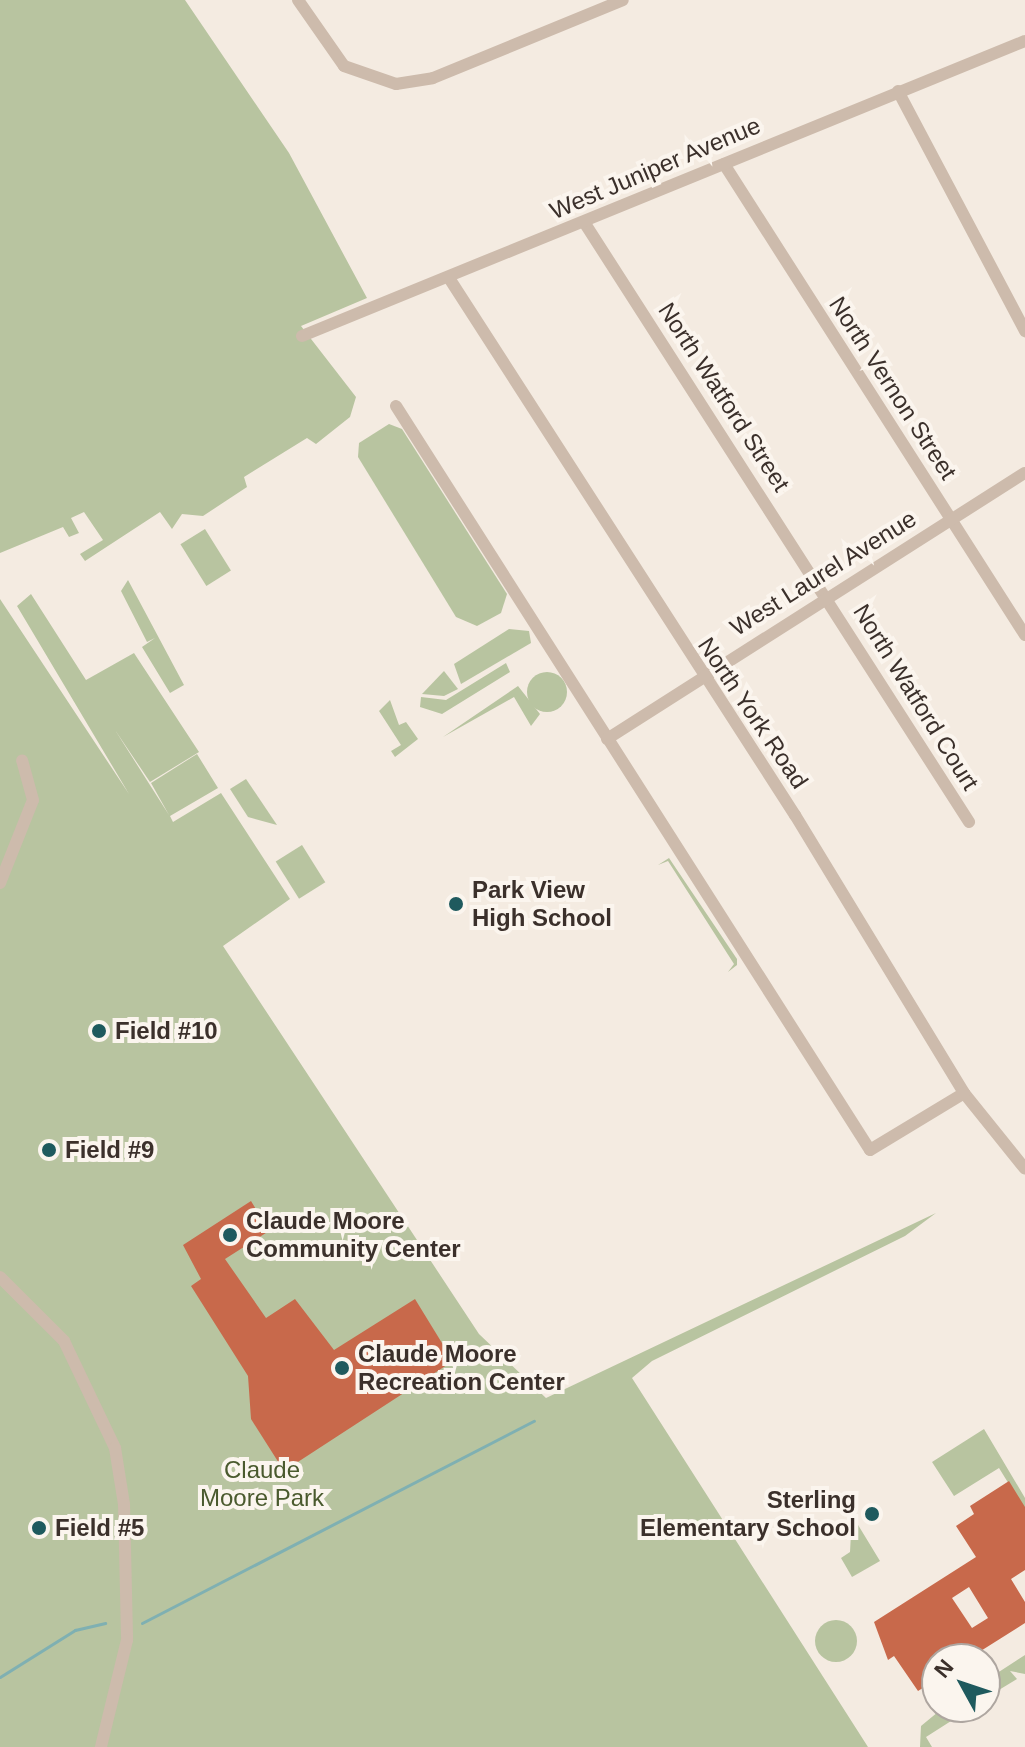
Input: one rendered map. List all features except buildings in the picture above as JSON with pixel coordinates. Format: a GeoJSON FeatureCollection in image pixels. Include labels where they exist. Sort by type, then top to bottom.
{"type":"FeatureCollection","features":[{"type":"Feature","properties":{"kind":"street"},"geometry":{"type":"LineString","coordinates":[[298,0],[344,66],[396,84],[433,78],[623,0]]}},
{"type":"Feature","properties":{"kind":"street","name":"West Juniper Avenue"},"geometry":{"type":"LineString","coordinates":[[302,336],[1025,41]]}},
{"type":"Feature","properties":{"kind":"street"},"geometry":{"type":"LineString","coordinates":[[898,91],[1025,331]]}},
{"type":"Feature","properties":{"kind":"street","name":"North Vernon Street"},"geometry":{"type":"LineString","coordinates":[[724,164],[1025,635]]}},
{"type":"Feature","properties":{"kind":"street","name":"North Watford Street"},"geometry":{"type":"LineString","coordinates":[[584,222],[826,596]]}},
{"type":"Feature","properties":{"kind":"street","name":"North York Road"},"geometry":{"type":"LineString","coordinates":[[449,278],[964,1093],[1025,1169]]}},
{"type":"Feature","properties":{"kind":"street"},"geometry":{"type":"LineString","coordinates":[[396,406],[870,1150],[964,1093]]}},
{"type":"Feature","properties":{"kind":"street","name":"West Laurel Avenue"},"geometry":{"type":"LineString","coordinates":[[607,739],[826,596],[1025,473]]}},
{"type":"Feature","properties":{"kind":"street","name":"North Watford Court"},"geometry":{"type":"LineString","coordinates":[[826,596],[969,822]]}},
{"type":"Feature","properties":{"kind":"street"},"geometry":{"type":"LineString","coordinates":[[0,883],[33,800],[22,760]]}},
{"type":"Feature","properties":{"kind":"street"},"geometry":{"type":"LineString","coordinates":[[0,1277],[64,1341],[115,1448],[124,1504],[127,1640],[101,1747]]}},
{"type":"Feature","properties":{"kind":"green space"},"geometry":{"type":"Polygon","coordinates":[[[0,0],[185,0],[289,153],[367,298],[301,326],[356,397],[350,417],[316,444],[307,438],[244,477],[247,487],[203,516],[182,514],[172,529],[160,512],[85,561],[80,554],[103,540],[84,512],[71,518],[79,533],[69,537],[63,527],[0,553],[0,0]]]}},
{"type":"Feature","properties":{"kind":"green space"},"geometry":{"type":"Polygon","coordinates":[[[389,424],[402,429],[507,594],[501,613],[477,626],[456,617],[358,457],[359,443],[389,424]]]}},
{"type":"Feature","properties":{"kind":"green space"},"geometry":{"type":"Polygon","coordinates":[[[205,529],[231,571],[206,586],[180,544],[205,529]]]}},
{"type":"Feature","properties":{"kind":"green space"},"geometry":{"type":"Polygon","coordinates":[[[128,580],[184,685],[170,693],[142,647],[155,638],[147,642],[121,591],[128,580]]]}},
{"type":"Feature","properties":{"kind":"green space","name":"Claude Moore Park"},"geometry":{"type":"Polygon","coordinates":[[[31,594],[86,680],[134,653],[199,752],[150,782],[115,730],[169,815],[151,783],[197,754],[218,788],[170,816],[173,822],[221,793],[290,899],[223,946],[479,1334],[546,1398],[936,1213],[905,1236],[652,1361],[632,1378],[868,1747],[0,1747],[0,599],[129,794],[17,606],[31,594]]]}},
{"type":"Feature","properties":{"kind":"green space"},"geometry":{"type":"Polygon","coordinates":[[[509,629],[529,631],[531,643],[461,684],[454,664],[509,629]]]}},
{"type":"Feature","properties":{"kind":"green space"},"geometry":{"type":"Polygon","coordinates":[[[506,663],[510,672],[442,714],[420,707],[421,697],[446,700],[506,663]]]}},
{"type":"Feature","properties":{"kind":"green space"},"geometry":{"type":"Polygon","coordinates":[[[444,671],[458,689],[444,696],[422,694],[444,671]]]}},
{"type":"Feature","properties":{"kind":"green space"},"geometry":{"type":"Polygon","coordinates":[[[547,672],[561,678],[567,692],[561,706],[547,712],[533,706],[527,692],[533,678],[547,672]]]}},
{"type":"Feature","properties":{"kind":"green space"},"geometry":{"type":"Polygon","coordinates":[[[518,686],[540,714],[531,726],[514,697],[443,737],[518,686]]]}},
{"type":"Feature","properties":{"kind":"green space"},"geometry":{"type":"Polygon","coordinates":[[[390,700],[399,725],[406,722],[418,739],[395,757],[391,751],[401,745],[379,711],[390,700]]]}},
{"type":"Feature","properties":{"kind":"green space"},"geometry":{"type":"Polygon","coordinates":[[[246,779],[277,825],[248,817],[230,789],[246,779]]]}},
{"type":"Feature","properties":{"kind":"green space"},"geometry":{"type":"Polygon","coordinates":[[[302,845],[325,882],[299,899],[276,861],[302,845]]]}},
{"type":"Feature","properties":{"kind":"green space"},"geometry":{"type":"Polygon","coordinates":[[[669,858],[737,959],[737,965],[728,972],[734,964],[668,861],[658,865],[669,858]]]}},
{"type":"Feature","properties":{"kind":"green space"},"geometry":{"type":"Polygon","coordinates":[[[984,1429],[1025,1498],[1025,1510],[999,1468],[954,1496],[932,1462],[984,1429]]]}},
{"type":"Feature","properties":{"kind":"green space"},"geometry":{"type":"Polygon","coordinates":[[[852,1515],[880,1561],[852,1577],[841,1558],[850,1552],[852,1515]]]}},
{"type":"Feature","properties":{"kind":"green space"},"geometry":{"type":"Polygon","coordinates":[[[836,1620],[851,1626],[857,1641],[851,1656],[836,1662],[821,1656],[815,1641],[821,1626],[836,1620]]]}},
{"type":"Feature","properties":{"kind":"green space"},"geometry":{"type":"Polygon","coordinates":[[[1025,1655],[1025,1674],[1010,1671],[1017,1679],[1001,1689],[1001,1671],[1025,1655]]]}},
{"type":"Feature","properties":{"kind":"green space"},"geometry":{"type":"Polygon","coordinates":[[[925,1723],[948,1723],[926,1737],[932,1747],[920,1747],[921,1726],[925,1723]]]}},
{"type":"Feature","properties":{"kind":"waterway"},"geometry":{"type":"LineString","coordinates":[[142,1623],[534,1421]]}},
{"type":"Feature","properties":{"kind":"waterway"},"geometry":{"type":"LineString","coordinates":[[0,1677],[75,1630],[105,1623]]}},
{"type":"Feature","properties":{"kind":"place","name":"Park View High School"},"geometry":{"type":"Point","coordinates":[456,904]}},
{"type":"Feature","properties":{"kind":"place","name":"Field #10"},"geometry":{"type":"Point","coordinates":[99,1031]}},
{"type":"Feature","properties":{"kind":"place","name":"Field #9"},"geometry":{"type":"Point","coordinates":[49,1150]}},
{"type":"Feature","properties":{"kind":"place","name":"Claude Moore Community Center"},"geometry":{"type":"Point","coordinates":[230,1235]}},
{"type":"Feature","properties":{"kind":"place","name":"Claude Moore Recreation Center"},"geometry":{"type":"Point","coordinates":[342,1368]}},
{"type":"Feature","properties":{"kind":"place","name":"Sterling Elementary School"},"geometry":{"type":"Point","coordinates":[872,1514]}},
{"type":"Feature","properties":{"kind":"place","name":"Field #5"},"geometry":{"type":"Point","coordinates":[39,1528]}}]}
